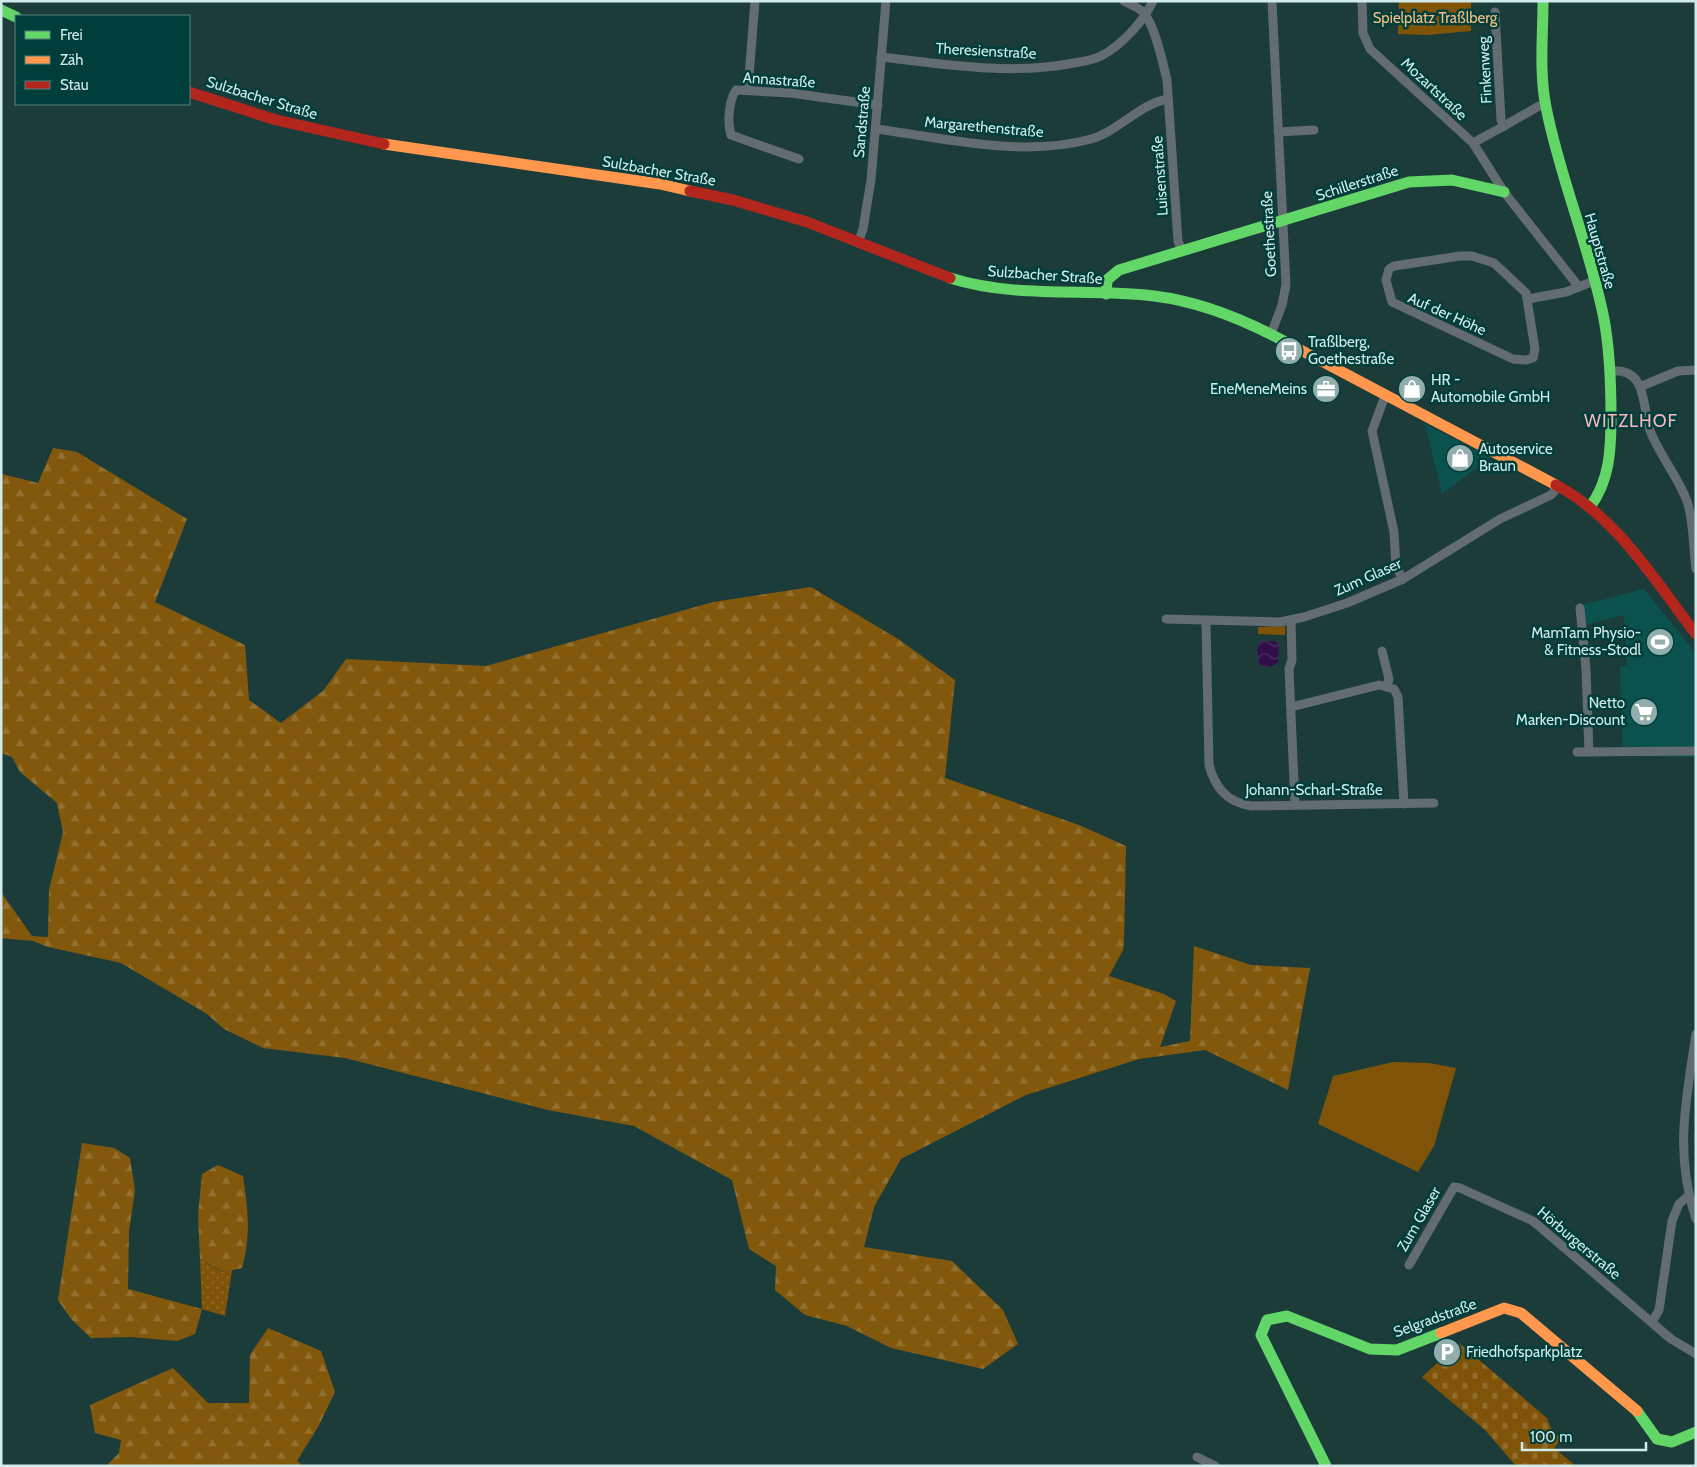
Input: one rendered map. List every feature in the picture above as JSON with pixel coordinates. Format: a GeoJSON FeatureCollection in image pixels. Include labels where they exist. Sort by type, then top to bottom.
{"type":"FeatureCollection","features":[{"type":"Feature","properties":{"kind":"main road","name":"Hauptstraße"},"geometry":{"type":"LineString","coordinates":[[1543,1],[1545,105],[1571,206],[1594,281],[1609,347],[1612,444],[1606,478],[1601,491],[1590,507]]}},
{"type":"Feature","properties":{"kind":"main road"},"geometry":{"type":"LineString","coordinates":[[1,10],[15,17]]}},
{"type":"Feature","properties":{"kind":"main road","name":"Sulzbacher Straße"},"geometry":{"type":"LineString","coordinates":[[190,92],[276,120],[332,134],[408,149],[625,179],[699,192],[775,212],[926,270],[973,285],[1030,292],[1154,296],[1204,305],[1271,334],[1385,396],[1559,486],[1590,507],[1622,538],[1696,634]]}},
{"type":"Feature","properties":{"kind":"main road","name":"Schillerstraße"},"geometry":{"type":"LineString","coordinates":[[1106,294],[1107,280],[1113,274],[1409,182],[1452,180],[1504,192]]}},
{"type":"Feature","properties":{"kind":"main road","name":"Selgradstraße"},"geometry":{"type":"LineString","coordinates":[[1326,1466],[1272,1361],[1261,1335],[1267,1320],[1287,1316],[1370,1349],[1397,1350],[1504,1308],[1522,1313],[1635,1407],[1657,1439],[1672,1442],[1696,1432]]}},
{"type":"Feature","properties":{"kind":"street"},"geometry":{"type":"LineString","coordinates":[[748,89],[755,1]]}},
{"type":"Feature","properties":{"kind":"street","name":"Sandstraße"},"geometry":{"type":"LineString","coordinates":[[858,243],[863,229],[876,129],[886,1]]}},
{"type":"Feature","properties":{"kind":"street"},"geometry":{"type":"LineString","coordinates":[[1124,1],[1138,8],[1145,15]]}},
{"type":"Feature","properties":{"kind":"street","name":"Theresienstraße"},"geometry":{"type":"LineString","coordinates":[[881,57],[985,68],[1026,69],[1054,67],[1100,57],[1113,49],[1145,15],[1154,1]]}},
{"type":"Feature","properties":{"kind":"street","name":"Goethestraße"},"geometry":{"type":"LineString","coordinates":[[1271,334],[1282,305],[1286,285],[1272,1]]}},
{"type":"Feature","properties":{"kind":"street","name":"Mozartstraße"},"geometry":{"type":"LineString","coordinates":[[1362,1],[1363,33],[1370,49],[1473,143],[1504,192]]}},
{"type":"Feature","properties":{"kind":"street","name":"Finkenweg"},"geometry":{"type":"LineString","coordinates":[[1495,12],[1501,120],[1504,126]]}},
{"type":"Feature","properties":{"kind":"street","name":"Luisenstraße"},"geometry":{"type":"LineString","coordinates":[[1145,15],[1163,63],[1168,99],[1178,241],[1182,251]]}},
{"type":"Feature","properties":{"kind":"street","name":"Annastraße"},"geometry":{"type":"LineString","coordinates":[[799,159],[731,135],[729,129],[733,94],[736,90],[748,89],[878,104]]}},
{"type":"Feature","properties":{"kind":"street","name":"Margarethenstraße"},"geometry":{"type":"LineString","coordinates":[[876,129],[1003,146],[1050,147],[1072,144],[1097,137],[1154,102],[1168,99]]}},
{"type":"Feature","properties":{"kind":"street"},"geometry":{"type":"LineString","coordinates":[[1473,143],[1539,106],[1545,105]]}},
{"type":"Feature","properties":{"kind":"street"},"geometry":{"type":"LineString","coordinates":[[1278,132],[1314,130]]}},
{"type":"Feature","properties":{"kind":"street"},"geometry":{"type":"LineString","coordinates":[[1504,192],[1579,287]]}},
{"type":"Feature","properties":{"kind":"street","name":"Auf der Höhe"},"geometry":{"type":"LineString","coordinates":[[1472,256],[1494,263],[1505,271],[1526,293],[1528,299],[1535,354],[1533,358],[1520,360],[1396,306],[1390,297],[1387,273],[1394,266],[1472,256]]}},
{"type":"Feature","properties":{"kind":"street"},"geometry":{"type":"LineString","coordinates":[[1528,299],[1566,292],[1594,281]]}},
{"type":"Feature","properties":{"kind":"street"},"geometry":{"type":"LineString","coordinates":[[1611,371],[1617,370],[1629,375],[1642,386],[1651,433],[1668,461],[1688,504],[1696,569]]}},
{"type":"Feature","properties":{"kind":"street"},"geometry":{"type":"LineString","coordinates":[[1642,386],[1678,371],[1696,370]]}},
{"type":"Feature","properties":{"kind":"street"},"geometry":{"type":"LineString","coordinates":[[1385,396],[1372,431],[1394,532],[1396,567],[1403,579]]}},
{"type":"Feature","properties":{"kind":"street","name":"Zum Glaser"},"geometry":{"type":"LineString","coordinates":[[1166,619],[1259,623],[1292,620],[1362,598],[1403,579],[1500,518],[1551,495],[1559,486]]}},
{"type":"Feature","properties":{"kind":"street"},"geometry":{"type":"LineString","coordinates":[[1580,608],[1586,669],[1589,752]]}},
{"type":"Feature","properties":{"kind":"street"},"geometry":{"type":"LineString","coordinates":[[1292,620],[1292,660],[1289,669],[1295,805]]}},
{"type":"Feature","properties":{"kind":"street","name":"Johann-Scharl-Straße"},"geometry":{"type":"LineString","coordinates":[[1206,622],[1206,698],[1209,765],[1216,787],[1224,795],[1242,805],[1434,803]]}},
{"type":"Feature","properties":{"kind":"street"},"geometry":{"type":"LineString","coordinates":[[1382,651],[1389,680],[1387,685]]}},
{"type":"Feature","properties":{"kind":"street"},"geometry":{"type":"LineString","coordinates":[[1291,707],[1379,685],[1387,685],[1394,689],[1398,697],[1404,804]]}},
{"type":"Feature","properties":{"kind":"street"},"geometry":{"type":"LineString","coordinates":[[1576,752],[1696,751]]}},
{"type":"Feature","properties":{"kind":"street"},"geometry":{"type":"LineString","coordinates":[[1696,1034],[1686,1103],[1682,1154],[1688,1196],[1696,1219]]}},
{"type":"Feature","properties":{"kind":"street","name":"Zum Glaser"},"geometry":{"type":"LineString","coordinates":[[1409,1265],[1454,1187]]}},
{"type":"Feature","properties":{"kind":"street","name":"Hörburgerstraße"},"geometry":{"type":"LineString","coordinates":[[1454,1187],[1533,1221],[1671,1339],[1696,1354]]}},
{"type":"Feature","properties":{"kind":"street"},"geometry":{"type":"LineString","coordinates":[[1652,1322],[1660,1310],[1672,1220],[1679,1204],[1688,1196]]}},
{"type":"Feature","properties":{"kind":"street"},"geometry":{"type":"LineString","coordinates":[[1197,1457],[1215,1466]]}},
{"type":"Feature","properties":{"kind":"shaded area"},"geometry":{"type":"Polygon","coordinates":[[[1425,424],[1486,455],[1491,457],[1442,494],[1425,424]]]}},
{"type":"Feature","properties":{"kind":"shaded area"},"geometry":{"type":"Polygon","coordinates":[[[1644,589],[1696,654],[1696,757],[1623,756],[1620,666],[1627,665],[1624,615],[1585,625],[1582,605],[1644,589]]]}},
{"type":"Feature","properties":{"kind":"green space","name":"Spielplatz Traßlberg"},"geometry":{"type":"Polygon","coordinates":[[[1399,1],[1471,1],[1471,31],[1427,35],[1398,34],[1399,1]]]}},
{"type":"Feature","properties":{"kind":"green space"},"geometry":{"type":"Polygon","coordinates":[[[53,448],[77,452],[187,519],[155,602],[245,645],[249,700],[281,723],[323,691],[346,659],[486,666],[713,602],[811,587],[898,639],[955,680],[945,778],[1079,825],[1126,846],[1124,943],[1123,950],[1109,976],[1164,994],[1176,1001],[1160,1047],[1190,1041],[1194,946],[1251,965],[1310,968],[1288,1090],[1205,1050],[1139,1059],[1026,1095],[901,1159],[874,1207],[864,1247],[952,1261],[1003,1310],[1018,1344],[983,1369],[891,1348],[847,1326],[805,1315],[775,1290],[776,1266],[749,1249],[732,1180],[634,1126],[548,1110],[345,1058],[263,1048],[224,1029],[207,1014],[121,963],[48,947],[33,941],[1,938],[1,892],[32,936],[48,937],[49,890],[63,832],[57,803],[20,772],[12,757],[1,753],[1,479],[2,474],[38,483],[53,448]]]}},
{"type":"Feature","properties":{"kind":"green space"},"geometry":{"type":"Polygon","coordinates":[[[1285,626],[1285,635],[1258,634],[1258,627],[1285,626]]]}},
{"type":"Feature","properties":{"kind":"green space"},"geometry":{"type":"Polygon","coordinates":[[[1393,1062],[1429,1063],[1456,1068],[1434,1146],[1418,1172],[1318,1124],[1333,1076],[1393,1062]]]}},
{"type":"Feature","properties":{"kind":"green space"},"geometry":{"type":"Polygon","coordinates":[[[82,1143],[114,1148],[130,1158],[135,1190],[129,1231],[128,1289],[202,1309],[195,1334],[177,1341],[131,1337],[91,1338],[71,1319],[58,1300],[82,1143]]]}},
{"type":"Feature","properties":{"kind":"green space"},"geometry":{"type":"Polygon","coordinates":[[[218,1165],[243,1176],[247,1212],[248,1233],[242,1268],[224,1272],[200,1259],[198,1215],[202,1174],[218,1165]]]}},
{"type":"Feature","properties":{"kind":"green space"},"geometry":{"type":"Polygon","coordinates":[[[200,1259],[223,1272],[232,1270],[225,1316],[202,1309],[200,1259]]]}},
{"type":"Feature","properties":{"kind":"green space"},"geometry":{"type":"Polygon","coordinates":[[[268,1328],[321,1351],[335,1392],[318,1427],[297,1461],[303,1466],[106,1466],[119,1453],[121,1440],[95,1433],[90,1405],[173,1368],[208,1403],[249,1403],[250,1355],[268,1328]]]}},
{"type":"Feature","properties":{"kind":"green space"},"geometry":{"type":"Polygon","coordinates":[[[1459,1343],[1547,1418],[1552,1431],[1562,1439],[1554,1448],[1576,1466],[1516,1466],[1485,1430],[1422,1377],[1459,1343]]]}},
{"type":"Feature","properties":{"kind":"water"},"geometry":{"type":"Polygon","coordinates":[[[1262,641],[1275,641],[1279,645],[1278,662],[1269,667],[1259,663],[1257,650],[1259,643],[1262,641]]]}},
{"type":"Feature","properties":{"kind":"traffic: fast"},"geometry":{"type":"LineString","coordinates":[[1543,1],[1542,67],[1546,107],[1559,160],[1598,292],[1609,355],[1610,452],[1602,486],[1590,507]]}},
{"type":"Feature","properties":{"kind":"traffic: fast"},"geometry":{"type":"LineString","coordinates":[[1,10],[15,17]]}},
{"type":"Feature","properties":{"kind":"traffic: fast"},"geometry":{"type":"LineString","coordinates":[[1106,294],[1107,280],[1119,270],[1409,182],[1452,180],[1504,192]]}},
{"type":"Feature","properties":{"kind":"traffic: fast"},"geometry":{"type":"LineString","coordinates":[[950,278],[1001,289],[1128,294],[1173,299],[1226,314],[1293,346]]}},
{"type":"Feature","properties":{"kind":"traffic: fast"},"geometry":{"type":"LineString","coordinates":[[1326,1466],[1261,1335],[1267,1320],[1287,1316],[1370,1349],[1397,1350],[1441,1333]]}},
{"type":"Feature","properties":{"kind":"traffic: fast"},"geometry":{"type":"LineString","coordinates":[[1637,1411],[1657,1439],[1672,1442],[1696,1432]]}},
{"type":"Feature","properties":{"kind":"traffic: slow"},"geometry":{"type":"LineString","coordinates":[[384,144],[660,184],[690,191]]}},
{"type":"Feature","properties":{"kind":"traffic: slow"},"geometry":{"type":"LineString","coordinates":[[1293,346],[1556,485]]}},
{"type":"Feature","properties":{"kind":"traffic: slow"},"geometry":{"type":"LineString","coordinates":[[1441,1333],[1504,1308],[1521,1313],[1637,1411]]}},
{"type":"Feature","properties":{"kind":"traffic: jam"},"geometry":{"type":"LineString","coordinates":[[190,92],[276,120],[384,144]]}},
{"type":"Feature","properties":{"kind":"traffic: jam"},"geometry":{"type":"LineString","coordinates":[[690,191],[733,200],[807,222],[950,278]]}},
{"type":"Feature","properties":{"kind":"traffic: jam"},"geometry":{"type":"LineString","coordinates":[[1556,485],[1578,498],[1616,532],[1650,572],[1696,634]]}},
{"type":"Feature","properties":{"kind":"place","name":"Traßlberg, Goethestraße"},"geometry":{"type":"Point","coordinates":[1289,351]}},
{"type":"Feature","properties":{"kind":"place","name":"EneMeneMeins"},"geometry":{"type":"Point","coordinates":[1326,389]}},
{"type":"Feature","properties":{"kind":"place","name":"HR - Automobile GmbH"},"geometry":{"type":"Point","coordinates":[1412,389]}},
{"type":"Feature","properties":{"kind":"place","name":"Autoservice Braun"},"geometry":{"type":"Point","coordinates":[1460,458]}},
{"type":"Feature","properties":{"kind":"place","name":"MamTam Physio- & Fitness-Stodl"},"geometry":{"type":"Point","coordinates":[1660,642]}},
{"type":"Feature","properties":{"kind":"place","name":"Netto Marken-Discount"},"geometry":{"type":"Point","coordinates":[1644,712]}},
{"type":"Feature","properties":{"kind":"place","name":"Friedhofsparkplatz"},"geometry":{"type":"Point","coordinates":[1447,1352]}},
{"type":"Feature","properties":{"kind":"district","name":"WITZLHOF"},"geometry":{"type":"Point","coordinates":[1631,421]}}]}
